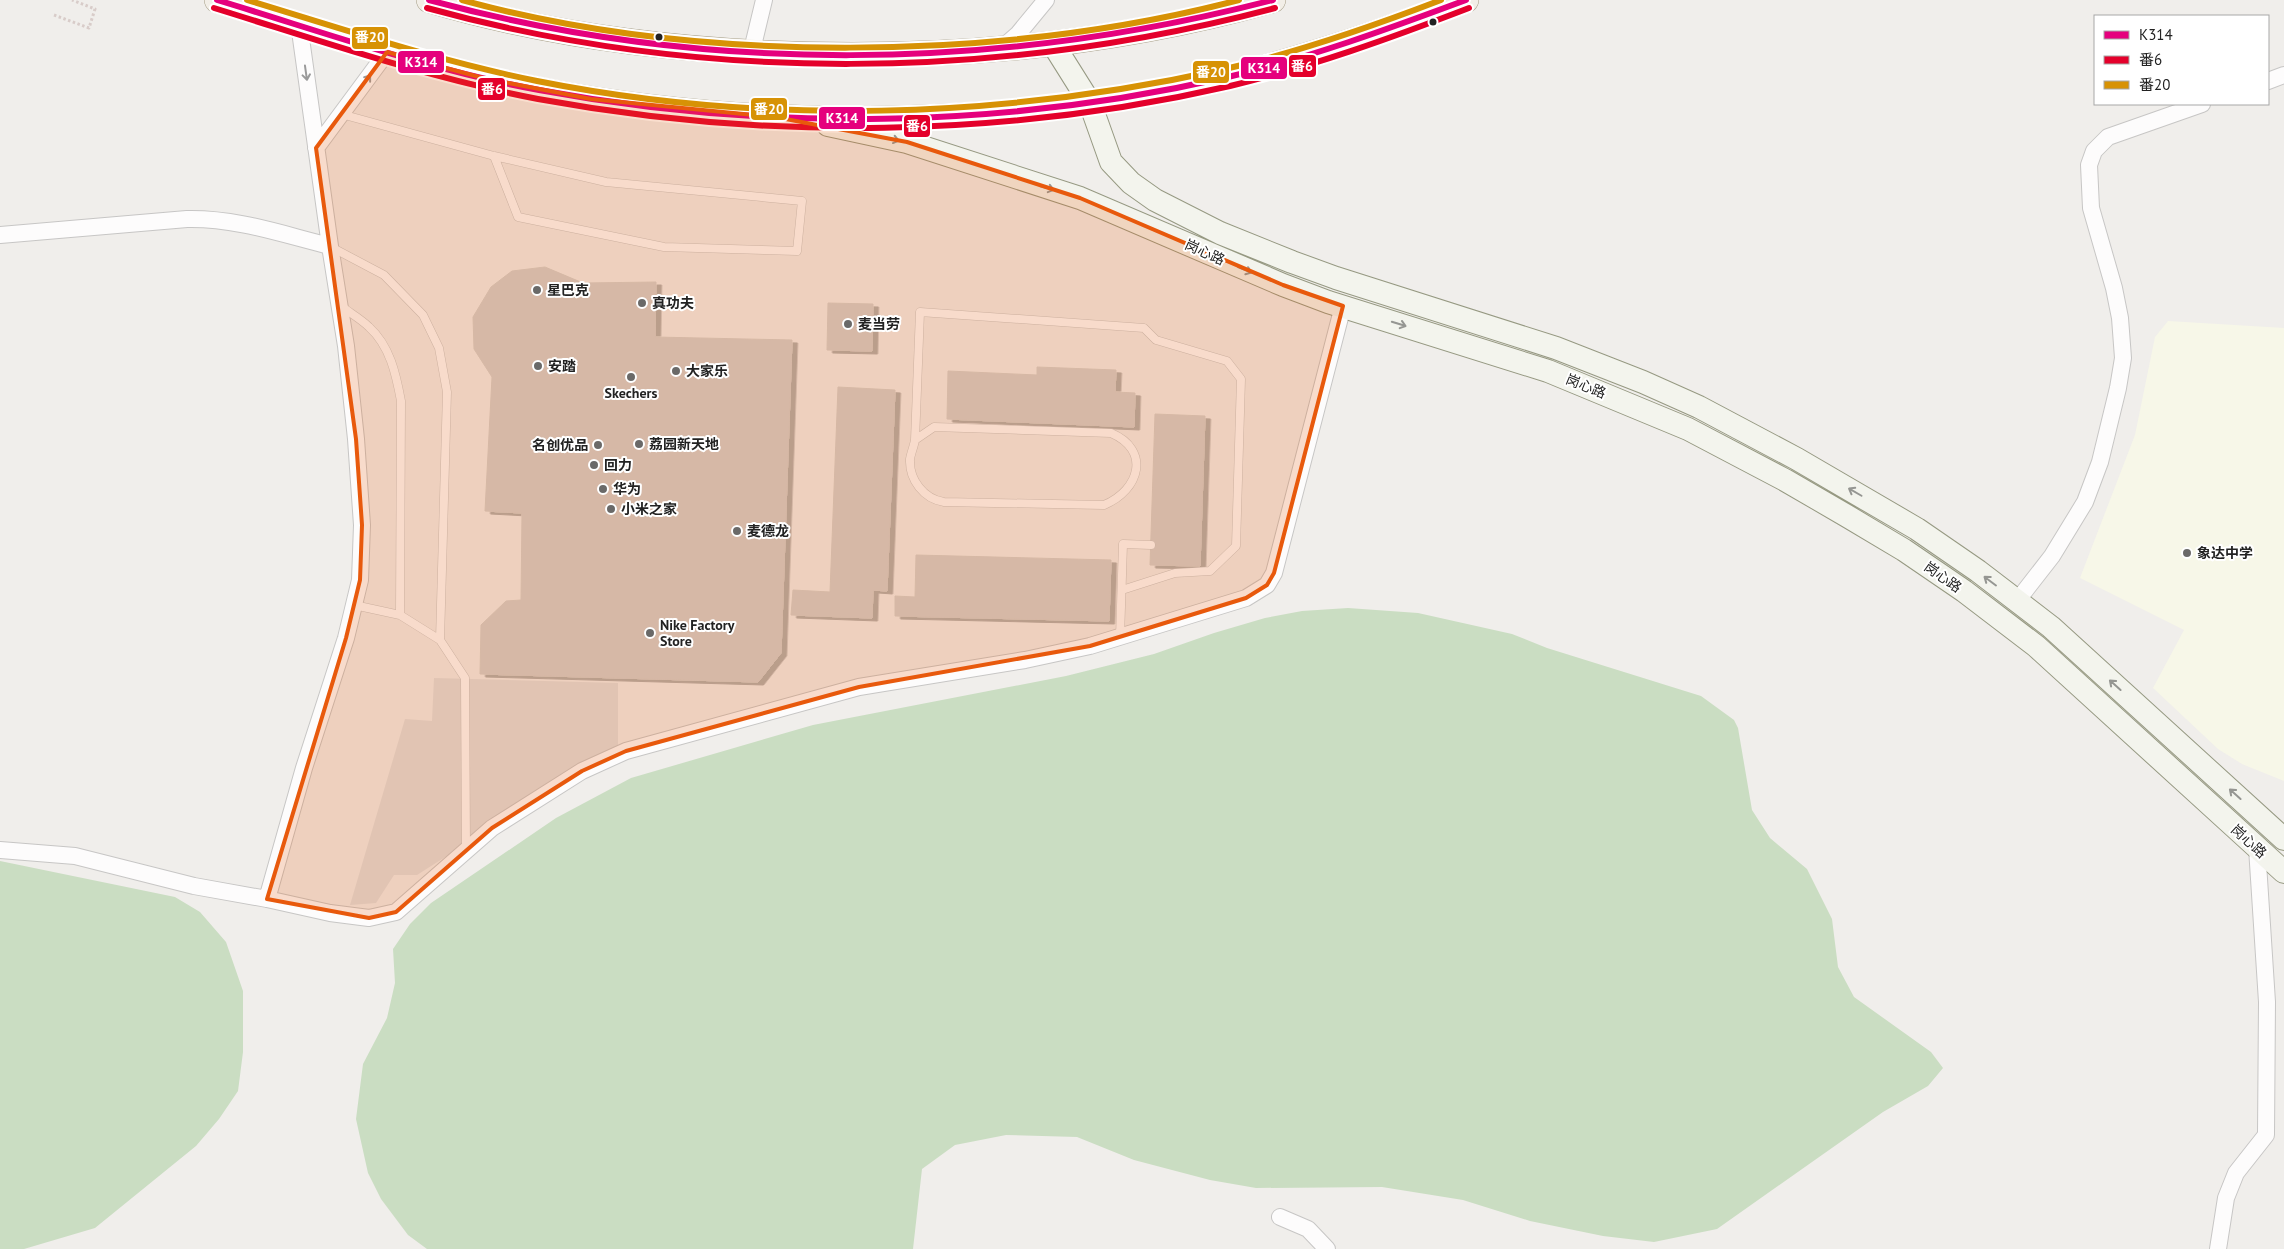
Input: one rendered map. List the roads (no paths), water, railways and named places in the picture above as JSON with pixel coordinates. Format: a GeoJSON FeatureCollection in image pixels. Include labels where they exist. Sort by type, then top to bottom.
{"type":"FeatureCollection","features":[{"type":"Feature","properties":{"kind":"main road"},"geometry":{"type":"LineString","coordinates":[[217,0],[388,52],[483,78],[591,99],[683,111],[775,117],[938,117],[1000,113],[1090,103],[1183,87],[1276,65],[1367,36],[1466,0]]}},
{"type":"Feature","properties":{"kind":"main road"},"geometry":{"type":"LineString","coordinates":[[429,0],[497,18],[600,39],[688,50],[751,54],[892,55],[1000,50],[1053,44],[1170,25],[1273,0]]}},
{"type":"Feature","properties":{"kind":"street"},"geometry":{"type":"LineString","coordinates":[[751,54],[764,0]]}},
{"type":"Feature","properties":{"kind":"street"},"geometry":{"type":"LineString","coordinates":[[1000,50],[1018,34],[1046,0]]}},
{"type":"Feature","properties":{"kind":"street"},"geometry":{"type":"LineString","coordinates":[[267,899],[304,768],[346,638],[360,580],[362,525],[356,439],[299,24]]}},
{"type":"Feature","properties":{"kind":"street","name":"岗心路"},"geometry":{"type":"LineString","coordinates":[[1053,44],[1090,103],[1112,162],[1131,183],[1155,200],[1220,233],[1292,262],[1336,278],[1556,348],[1643,382],[1698,407],[1797,458],[1918,530],[2051,627],[2284,839]]}},
{"type":"Feature","properties":{"kind":"street"},"geometry":{"type":"LineString","coordinates":[[316,148],[388,52]]}},
{"type":"Feature","properties":{"kind":"street"},"geometry":{"type":"LineString","coordinates":[[2269,81],[2284,75]]}},
{"type":"Feature","properties":{"kind":"street"},"geometry":{"type":"LineString","coordinates":[[2017,601],[2052,556],[2085,502],[2100,462],[2118,388],[2123,358],[2120,318],[2114,288],[2091,208],[2089,165],[2094,151],[2108,137],[2199,105]]}},
{"type":"Feature","properties":{"kind":"street","name":"岗心路"},"geometry":{"type":"LineString","coordinates":[[775,117],[848,128],[907,142],[1080,198],[1283,285],[1548,371],[1688,429],[1785,480],[1847,516],[1904,550],[1964,591],[2036,646],[2284,872]]}},
{"type":"Feature","properties":{"kind":"street"},"geometry":{"type":"LineString","coordinates":[[0,235],[214,218],[231,220],[330,246]]}},
{"type":"Feature","properties":{"kind":"street"},"geometry":{"type":"LineString","coordinates":[[0,850],[75,856],[194,886],[330,913],[369,918],[396,912],[492,828],[582,771],[635,748],[859,687],[1025,660],[1090,646],[1246,598],[1267,585],[1274,573],[1343,306]]}},
{"type":"Feature","properties":{"kind":"street"},"geometry":{"type":"LineString","coordinates":[[2258,816],[2284,822]]}},
{"type":"Feature","properties":{"kind":"street"},"geometry":{"type":"LineString","coordinates":[[2218,1249],[2226,1198],[2236,1173],[2266,1135],[2267,1002],[2257,848]]}},
{"type":"Feature","properties":{"kind":"street"},"geometry":{"type":"LineString","coordinates":[[1280,1217],[1308,1229],[1326,1249]]}},
{"type":"Feature","properties":{"kind":"lane"},"geometry":{"type":"LineString","coordinates":[[341,114],[494,156],[606,182],[802,200],[797,251],[664,246],[518,217],[494,156]]}},
{"type":"Feature","properties":{"kind":"lane"},"geometry":{"type":"LineString","coordinates":[[330,246],[384,275],[423,315],[439,348],[447,392],[440,640]]}},
{"type":"Feature","properties":{"kind":"lane"},"geometry":{"type":"LineString","coordinates":[[339,305],[370,327],[386,349],[397,378],[401,401],[400,615]]}},
{"type":"Feature","properties":{"kind":"lane"},"geometry":{"type":"LineString","coordinates":[[915,440],[934,427],[1111,433],[1122,438],[1130,445],[1136,457],[1137,473],[1128,488],[1117,500],[1104,505],[944,502],[933,500],[922,492],[914,478],[910,460],[915,440],[920,312],[1144,328],[1156,340],[1227,362],[1241,379],[1236,546],[1210,571],[1175,573],[1122,590]]}},
{"type":"Feature","properties":{"kind":"lane"},"geometry":{"type":"LineString","coordinates":[[1120,637],[1123,544],[1151,545]]}},
{"type":"Feature","properties":{"kind":"lane"},"geometry":{"type":"LineString","coordinates":[[354,605],[400,615],[440,640],[466,678],[466,851]]}},
{"type":"Feature","properties":{"kind":"place","name":"星巴克"},"geometry":{"type":"Point","coordinates":[537,290]}},
{"type":"Feature","properties":{"kind":"place","name":"真功夫"},"geometry":{"type":"Point","coordinates":[642,303]}},
{"type":"Feature","properties":{"kind":"place","name":"麦当劳"},"geometry":{"type":"Point","coordinates":[848,324]}},
{"type":"Feature","properties":{"kind":"place","name":"安踏"},"geometry":{"type":"Point","coordinates":[538,366]}},
{"type":"Feature","properties":{"kind":"place","name":"大家乐"},"geometry":{"type":"Point","coordinates":[676,371]}},
{"type":"Feature","properties":{"kind":"place","name":"Skechers"},"geometry":{"type":"Point","coordinates":[631,377]}},
{"type":"Feature","properties":{"kind":"place","name":"荔园新天地"},"geometry":{"type":"Point","coordinates":[639,444]}},
{"type":"Feature","properties":{"kind":"place","name":"名创优品"},"geometry":{"type":"Point","coordinates":[598,445]}},
{"type":"Feature","properties":{"kind":"place","name":"回力"},"geometry":{"type":"Point","coordinates":[594,465]}},
{"type":"Feature","properties":{"kind":"place","name":"华为"},"geometry":{"type":"Point","coordinates":[603,489]}},
{"type":"Feature","properties":{"kind":"place","name":"小米之家"},"geometry":{"type":"Point","coordinates":[611,509]}},
{"type":"Feature","properties":{"kind":"place","name":"麦德龙"},"geometry":{"type":"Point","coordinates":[737,531]}},
{"type":"Feature","properties":{"kind":"place","name":"象达中学"},"geometry":{"type":"Point","coordinates":[2187,553]}},
{"type":"Feature","properties":{"kind":"place","name":"Nike Factory Store"},"geometry":{"type":"Point","coordinates":[650,633]}}]}
